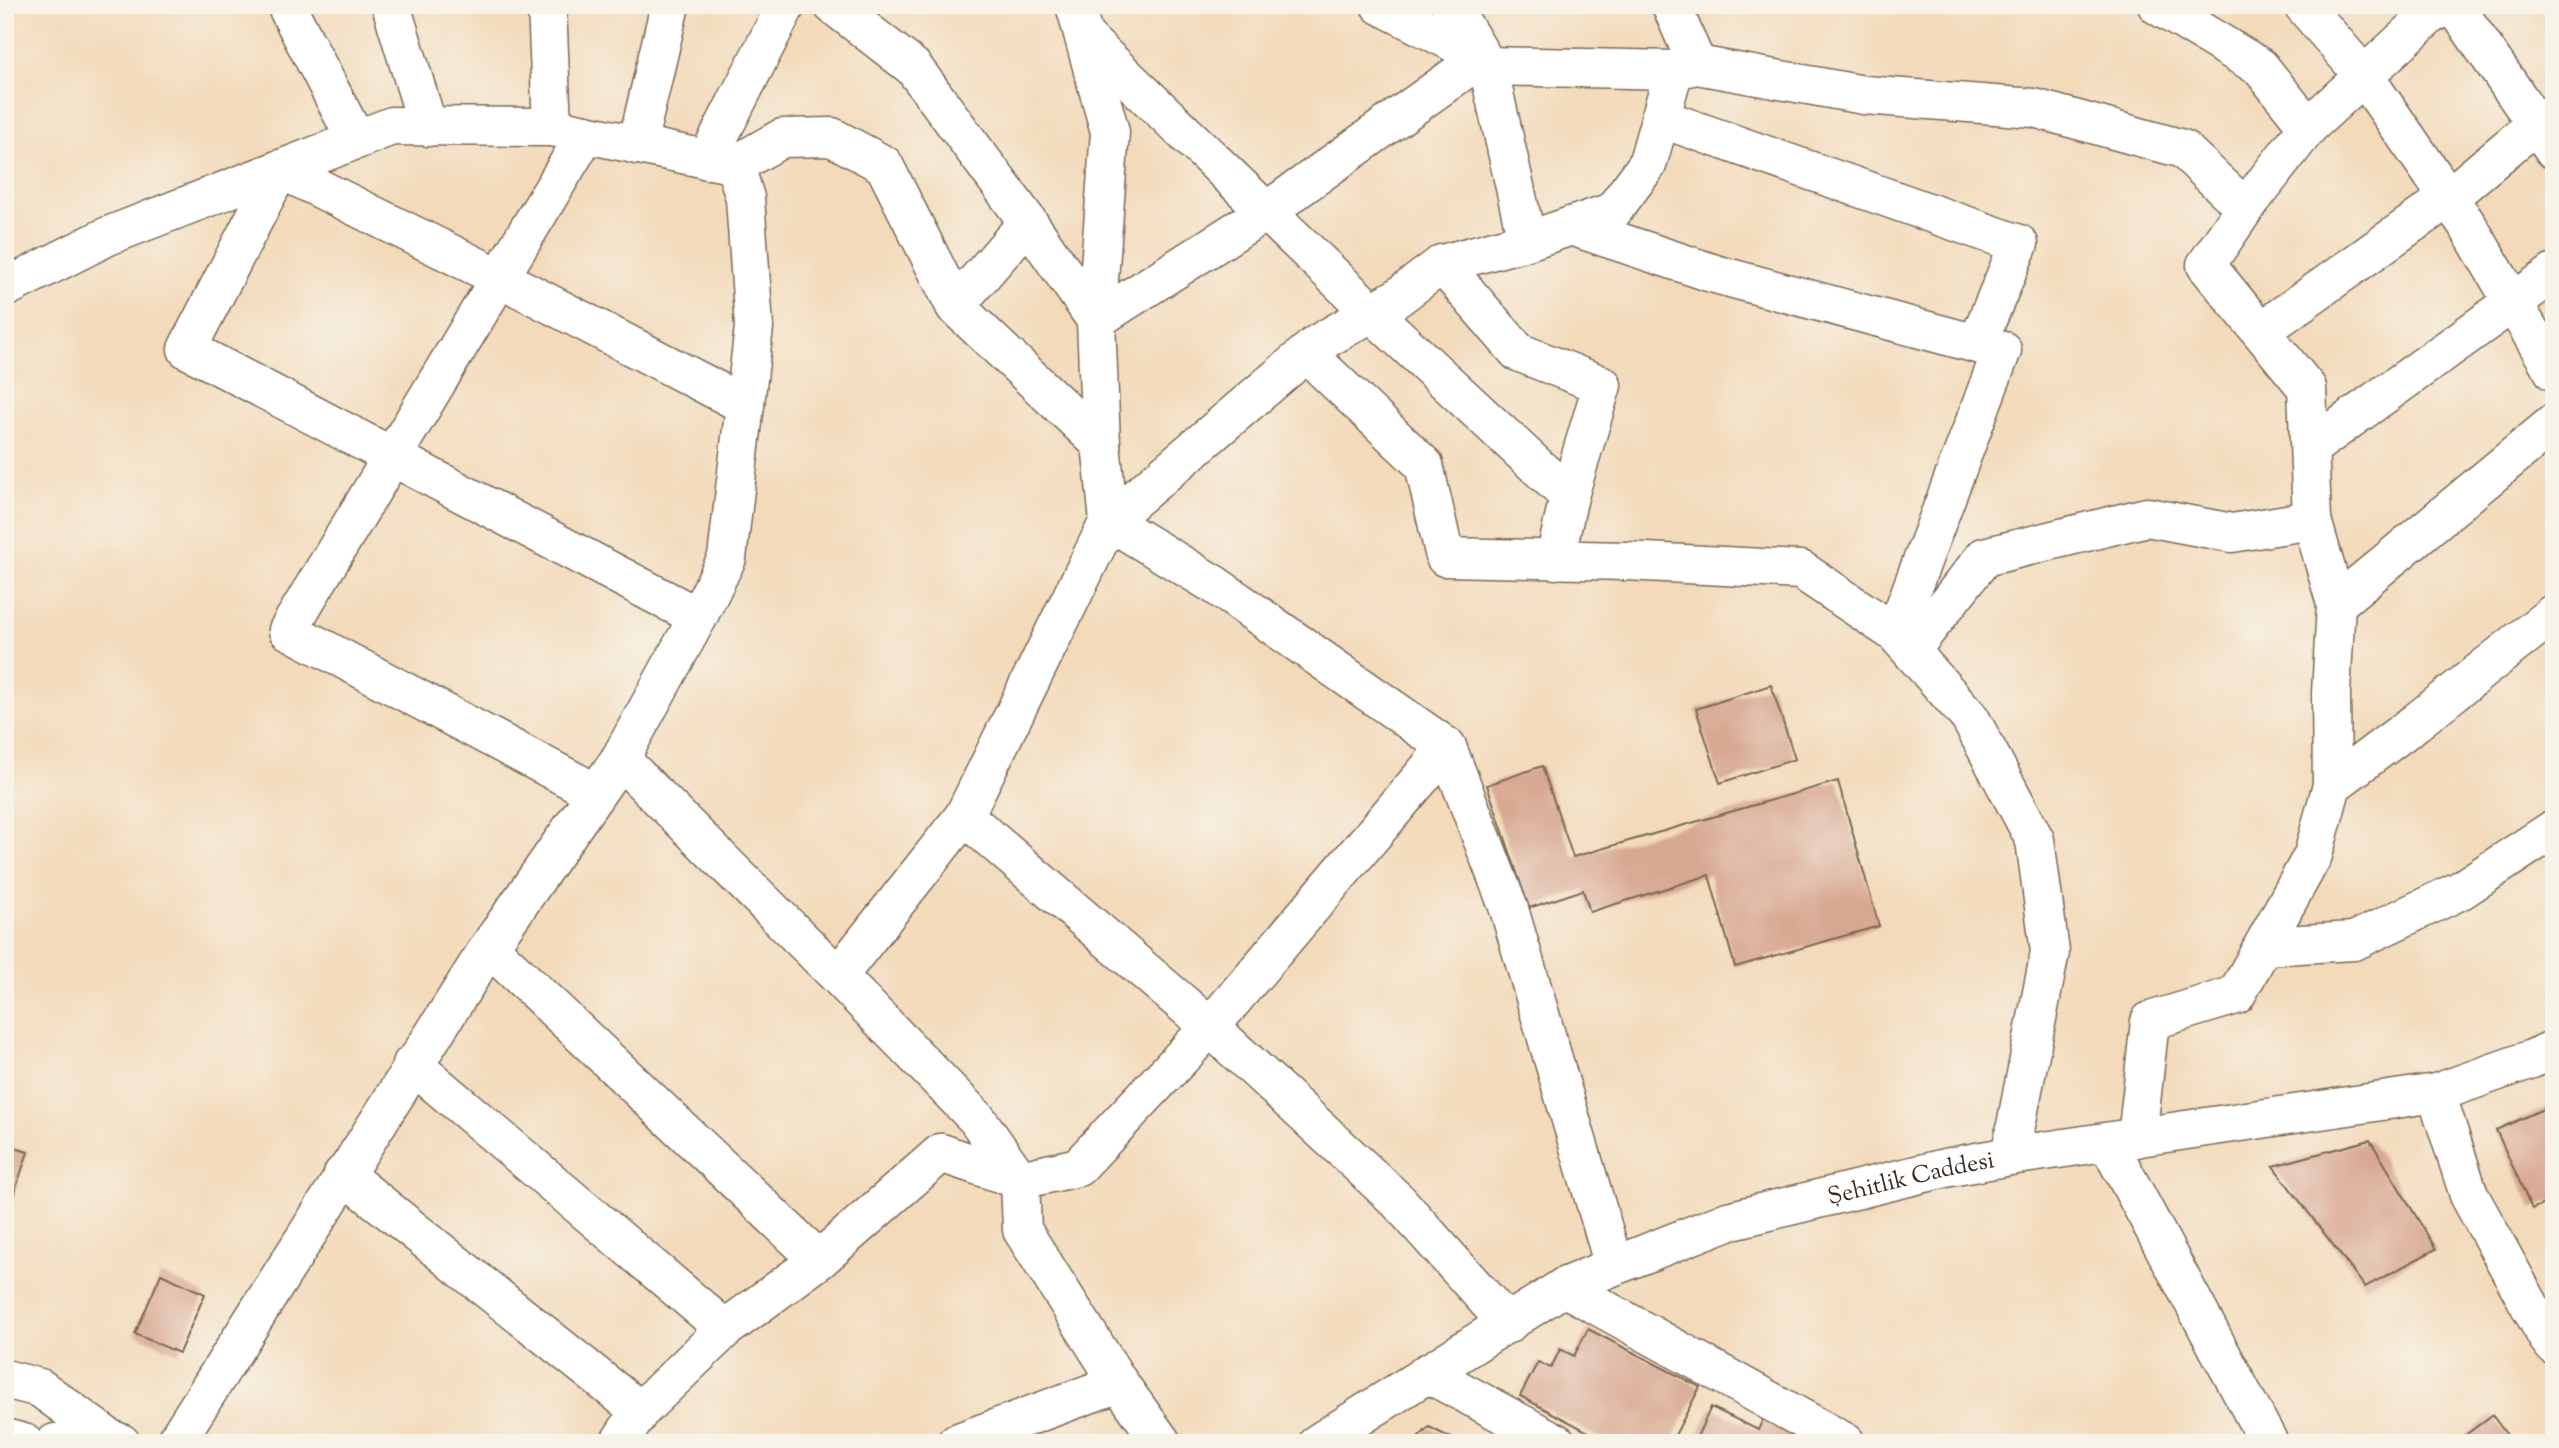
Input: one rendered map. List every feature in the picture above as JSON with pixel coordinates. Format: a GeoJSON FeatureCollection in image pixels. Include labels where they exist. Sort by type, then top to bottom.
{"type":"FeatureCollection","features":[{"type":"Feature","properties":{"kind":"street"},"geometry":{"type":"LineString","coordinates":[[286,5],[356,140]]}},
{"type":"Feature","properties":{"kind":"street"},"geometry":{"type":"LineString","coordinates":[[391,5],[428,127]]}},
{"type":"Feature","properties":{"kind":"street"},"geometry":{"type":"LineString","coordinates":[[547,5],[569,131],[500,278],[288,630],[596,793]]}},
{"type":"Feature","properties":{"kind":"street"},"geometry":{"type":"LineString","coordinates":[[637,145],[670,5]]}},
{"type":"Feature","properties":{"kind":"street"},"geometry":{"type":"LineString","coordinates":[[721,163],[786,5]]}},
{"type":"Feature","properties":{"kind":"street"},"geometry":{"type":"LineString","coordinates":[[833,5],[913,67],[1028,222],[1096,320]]}},
{"type":"Feature","properties":{"kind":"street"},"geometry":{"type":"LineString","coordinates":[[1380,5],[1485,62],[1685,67],[1864,95],[2034,108],[2183,149],[2245,208]]}},
{"type":"Feature","properties":{"kind":"street"},"geometry":{"type":"LineString","coordinates":[[1451,5],[1485,62],[1527,241]]}},
{"type":"Feature","properties":{"kind":"street"},"geometry":{"type":"LineString","coordinates":[[838,976],[964,816],[1109,521],[1306,352],[1397,298],[1442,264],[1527,241],[1612,212],[1647,165],[1660,118],[1685,67],[1671,5]]}},
{"type":"Feature","properties":{"kind":"street"},"geometry":{"type":"LineString","coordinates":[[2157,5],[2260,67],[2308,127]]}},
{"type":"Feature","properties":{"kind":"street"},"geometry":{"type":"LineString","coordinates":[[2304,5],[2364,76],[2468,226],[2554,372]]}},
{"type":"Feature","properties":{"kind":"street"},"geometry":{"type":"LineString","coordinates":[[2269,1443],[2122,1140],[2150,1021],[2236,995],[2313,855],[2332,785],[2331,693],[2336,604],[2312,520],[2307,388],[2206,265],[2245,208],[2308,127],[2431,15],[2448,5]]}},
{"type":"Feature","properties":{"kind":"street"},"geometry":{"type":"LineString","coordinates":[[2261,331],[2548,129],[2454,5]]}},
{"type":"Feature","properties":{"kind":"street"},"geometry":{"type":"LineString","coordinates":[[1079,21],[1371,312],[1569,496]]}},
{"type":"Feature","properties":{"kind":"street"},"geometry":{"type":"LineString","coordinates":[[1079,21],[1110,132],[1096,320],[1101,444],[1109,521]]}},
{"type":"Feature","properties":{"kind":"street"},"geometry":{"type":"LineString","coordinates":[[1096,320],[1267,211],[1485,62]]}},
{"type":"Feature","properties":{"kind":"street"},"geometry":{"type":"LineString","coordinates":[[1660,118],[2018,244],[1977,344]]}},
{"type":"Feature","properties":{"kind":"street"},"geometry":{"type":"LineString","coordinates":[[5,288],[108,236],[392,126],[569,131],[721,163],[782,138],[832,137],[884,165],[955,306],[1101,444]]}},
{"type":"Feature","properties":{"kind":"street"},"geometry":{"type":"LineString","coordinates":[[174,1443],[412,1065],[489,947],[620,759],[698,617],[727,558],[754,327],[745,198],[721,163]]}},
{"type":"Feature","properties":{"kind":"street"},"geometry":{"type":"LineString","coordinates":[[280,169],[500,278],[745,405]]}},
{"type":"Feature","properties":{"kind":"street"},"geometry":{"type":"LineString","coordinates":[[280,169],[187,349],[698,617]]}},
{"type":"Feature","properties":{"kind":"street"},"geometry":{"type":"LineString","coordinates":[[955,306],[1028,222]]}},
{"type":"Feature","properties":{"kind":"street"},"geometry":{"type":"LineString","coordinates":[[1571,226],[1715,275],[2002,350],[1903,641]]}},
{"type":"Feature","properties":{"kind":"street"},"geometry":{"type":"LineString","coordinates":[[1442,264],[1518,352],[1602,385],[1569,496],[1555,560]]}},
{"type":"Feature","properties":{"kind":"street"},"geometry":{"type":"LineString","coordinates":[[2310,448],[2554,273]]}},
{"type":"Feature","properties":{"kind":"street"},"geometry":{"type":"LineString","coordinates":[[1306,352],[1424,465],[1445,557],[1626,561],[1801,570],[1903,641],[1970,718],[2035,840],[2050,952],[2010,1156]]}},
{"type":"Feature","properties":{"kind":"street"},"geometry":{"type":"LineString","coordinates":[[2336,604],[2554,423]]}},
{"type":"Feature","properties":{"kind":"street"},"geometry":{"type":"LineString","coordinates":[[1903,641],[1984,557],[2147,517],[2232,533],[2312,520]]}},
{"type":"Feature","properties":{"kind":"street"},"geometry":{"type":"LineString","coordinates":[[1109,521],[1216,585],[1447,747],[1509,909],[1614,1266]]}},
{"type":"Feature","properties":{"kind":"street"},"geometry":{"type":"LineString","coordinates":[[2332,785],[2554,613]]}},
{"type":"Feature","properties":{"kind":"street"},"geometry":{"type":"LineString","coordinates":[[619,1443],[640,1411],[725,1329],[819,1260],[941,1153],[1020,1180],[1078,1167],[1210,1027],[1447,747]]}},
{"type":"Feature","properties":{"kind":"street"},"geometry":{"type":"LineString","coordinates":[[620,759],[977,1119],[1020,1180],[1022,1230],[1119,1382],[1162,1443]]}},
{"type":"Feature","properties":{"kind":"street"},"geometry":{"type":"LineString","coordinates":[[964,816],[1210,1027],[1398,1201],[1508,1324]]}},
{"type":"Feature","properties":{"kind":"street"},"geometry":{"type":"LineString","coordinates":[[2263,946],[2354,941],[2461,890],[2554,829]]}},
{"type":"Feature","properties":{"kind":"street"},"geometry":{"type":"LineString","coordinates":[[489,947],[819,1260]]}},
{"type":"Feature","properties":{"kind":"street","name":"Şehitlik Caddesi"},"geometry":{"type":"LineString","coordinates":[[1318,1443],[1564,1287],[1728,1221],[1945,1168],[2010,1156],[2435,1093],[2554,1049]]}},
{"type":"Feature","properties":{"kind":"street"},"geometry":{"type":"LineString","coordinates":[[412,1065],[725,1329]]}},
{"type":"Feature","properties":{"kind":"street"},"geometry":{"type":"LineString","coordinates":[[2435,1093],[2469,1195],[2554,1346]]}},
{"type":"Feature","properties":{"kind":"street"},"geometry":{"type":"LineString","coordinates":[[343,1174],[640,1411]]}},
{"type":"Feature","properties":{"kind":"street"},"geometry":{"type":"LineString","coordinates":[[1564,1287],[1846,1443]]}},
{"type":"Feature","properties":{"kind":"street"},"geometry":{"type":"LineString","coordinates":[[1427,1373],[1557,1443]]}},
{"type":"Feature","properties":{"kind":"street"},"geometry":{"type":"LineString","coordinates":[[5,1379],[40,1388],[115,1441]]}},
{"type":"Feature","properties":{"kind":"street"},"geometry":{"type":"LineString","coordinates":[[956,1443],[1119,1382]]}},
{"type":"Feature","properties":{"kind":"street"},"geometry":{"type":"LineString","coordinates":[[5,1438],[24,1443]]}},
{"type":"Feature","properties":{"kind":"street"},"geometry":{"type":"LineString","coordinates":[[55,1443],[115,1441]]}},
{"type":"Feature","properties":{"kind":"building"},"geometry":{"type":"Polygon","coordinates":[[[1771,685],[1795,759],[1720,783],[1696,709],[1771,685]]]}},
{"type":"Feature","properties":{"kind":"building"},"geometry":{"type":"Polygon","coordinates":[[[1542,766],[1573,857],[1838,781],[1879,926],[1735,967],[1709,875],[1590,912],[1583,890],[1529,908],[1487,785],[1542,766]]]}},
{"type":"Feature","properties":{"kind":"building"},"geometry":{"type":"Polygon","coordinates":[[[2554,1104],[2554,1199],[2532,1209],[2496,1130],[2554,1104]]]}},
{"type":"Feature","properties":{"kind":"building"},"geometry":{"type":"Polygon","coordinates":[[[2370,1140],[2436,1249],[2365,1287],[2273,1166],[2370,1140]]]}},
{"type":"Feature","properties":{"kind":"building"},"geometry":{"type":"Polygon","coordinates":[[[5,1145],[28,1152],[6,1217],[5,1217],[5,1145]]]}},
{"type":"Feature","properties":{"kind":"building"},"geometry":{"type":"Polygon","coordinates":[[[161,1274],[205,1294],[179,1353],[135,1334],[161,1274]]]}},
{"type":"Feature","properties":{"kind":"building"},"geometry":{"type":"Polygon","coordinates":[[[1588,1329],[1700,1387],[1671,1443],[1609,1443],[1520,1396],[1538,1362],[1551,1368],[1560,1349],[1574,1356],[1588,1329]]]}},
{"type":"Feature","properties":{"kind":"building"},"geometry":{"type":"Polygon","coordinates":[[[1711,1407],[1758,1430],[1767,1411],[1809,1443],[1694,1443],[1711,1407]]]}},
{"type":"Feature","properties":{"kind":"building"},"geometry":{"type":"Polygon","coordinates":[[[2492,1415],[2513,1443],[2455,1443],[2492,1415]]]}},
{"type":"Feature","properties":{"kind":"building"},"geometry":{"type":"Polygon","coordinates":[[[1429,1427],[1453,1439],[1460,1443],[1413,1443],[1429,1427]]]}}]}
